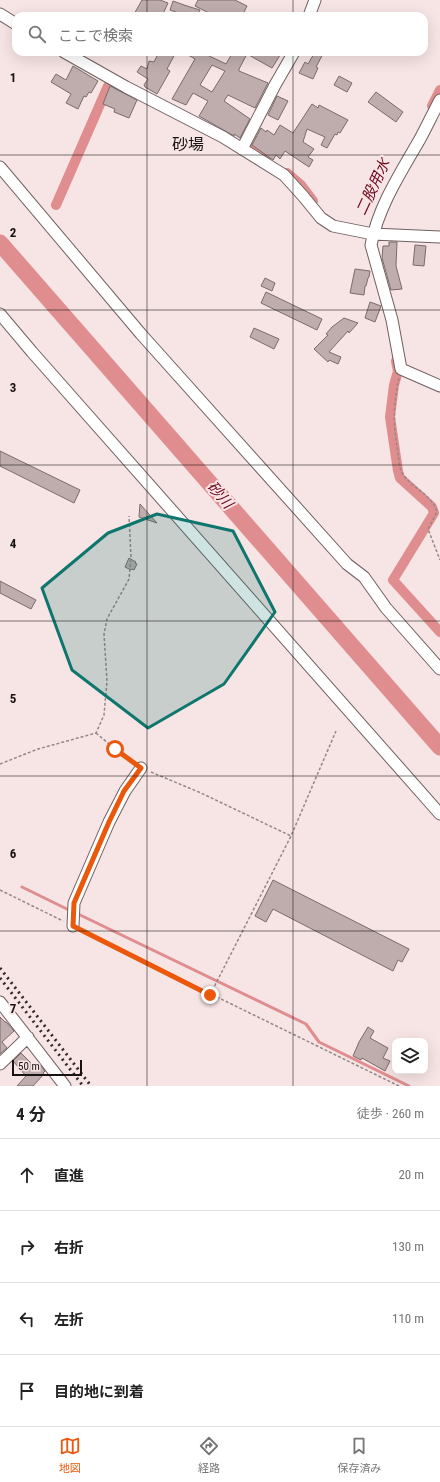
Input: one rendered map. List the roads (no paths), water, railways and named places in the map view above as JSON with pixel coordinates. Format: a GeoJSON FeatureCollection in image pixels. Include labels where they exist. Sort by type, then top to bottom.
{"type":"FeatureCollection","features":[{"type":"Feature","properties":{"kind":"street"},"geometry":{"type":"LineString","coordinates":[[310,12],[315,0]]}},
{"type":"Feature","properties":{"kind":"street"},"geometry":{"type":"LineString","coordinates":[[0,14],[12,22]]}},
{"type":"Feature","properties":{"kind":"street"},"geometry":{"type":"LineString","coordinates":[[71,56],[223,137],[284,175],[321,218],[333,226],[373,234],[440,237]]}},
{"type":"Feature","properties":{"kind":"street"},"geometry":{"type":"LineString","coordinates":[[242,148],[292,56]]}},
{"type":"Feature","properties":{"kind":"street"},"geometry":{"type":"LineString","coordinates":[[440,100],[390,192],[373,234],[371,245],[392,320],[401,369],[440,386]]}},
{"type":"Feature","properties":{"kind":"street"},"geometry":{"type":"LineString","coordinates":[[0,167],[141,334],[347,564],[364,577],[386,608],[440,669]]}},
{"type":"Feature","properties":{"kind":"street"},"geometry":{"type":"LineString","coordinates":[[0,314],[440,814]]}},
{"type":"Feature","properties":{"kind":"street"},"geometry":{"type":"LineString","coordinates":[[73,926],[74,903],[124,791],[141,768]]}},
{"type":"Feature","properties":{"kind":"street"},"geometry":{"type":"LineString","coordinates":[[0,1002],[28,1037],[60,1084]]}},
{"type":"Feature","properties":{"kind":"street"},"geometry":{"type":"LineString","coordinates":[[0,1064],[28,1037]]}},
{"type":"Feature","properties":{"kind":"waterway","name":"二股用水"},"geometry":{"type":"LineString","coordinates":[[56,205],[108,86]]}},
{"type":"Feature","properties":{"kind":"waterway","name":"二股用水"},"geometry":{"type":"LineString","coordinates":[[432,106],[440,90]]}},
{"type":"Feature","properties":{"kind":"waterway","name":"二股用水"},"geometry":{"type":"LineString","coordinates":[[251,148],[266,158]]}},
{"type":"Feature","properties":{"kind":"waterway","name":"二股用水"},"geometry":{"type":"LineString","coordinates":[[287,173],[301,185],[313,201]]}},
{"type":"Feature","properties":{"kind":"waterway","name":"砂川"},"geometry":{"type":"LineString","coordinates":[[0,243],[440,747]]}},
{"type":"Feature","properties":{"kind":"waterway"},"geometry":{"type":"LineString","coordinates":[[396,361],[398,371],[394,385],[390,417],[398,471],[400,478],[432,507],[434,513],[393,580],[440,632]]}},
{"type":"Feature","properties":{"kind":"waterway"},"geometry":{"type":"LineString","coordinates":[[22,887],[71,911]]}},
{"type":"Feature","properties":{"kind":"waterway"},"geometry":{"type":"LineString","coordinates":[[76,913],[306,1024],[319,1042],[409,1086]]}},
{"type":"Feature","properties":{"kind":"railway"},"geometry":{"type":"LineString","coordinates":[[0,968],[91,1086]]}},
{"type":"Feature","properties":{"kind":"railway"},"geometry":{"type":"LineString","coordinates":[[0,978],[83,1086]]}},
{"type":"Feature","properties":{"kind":"district","name":"砂場"},"geometry":{"type":"Point","coordinates":[188,144]}}]}
